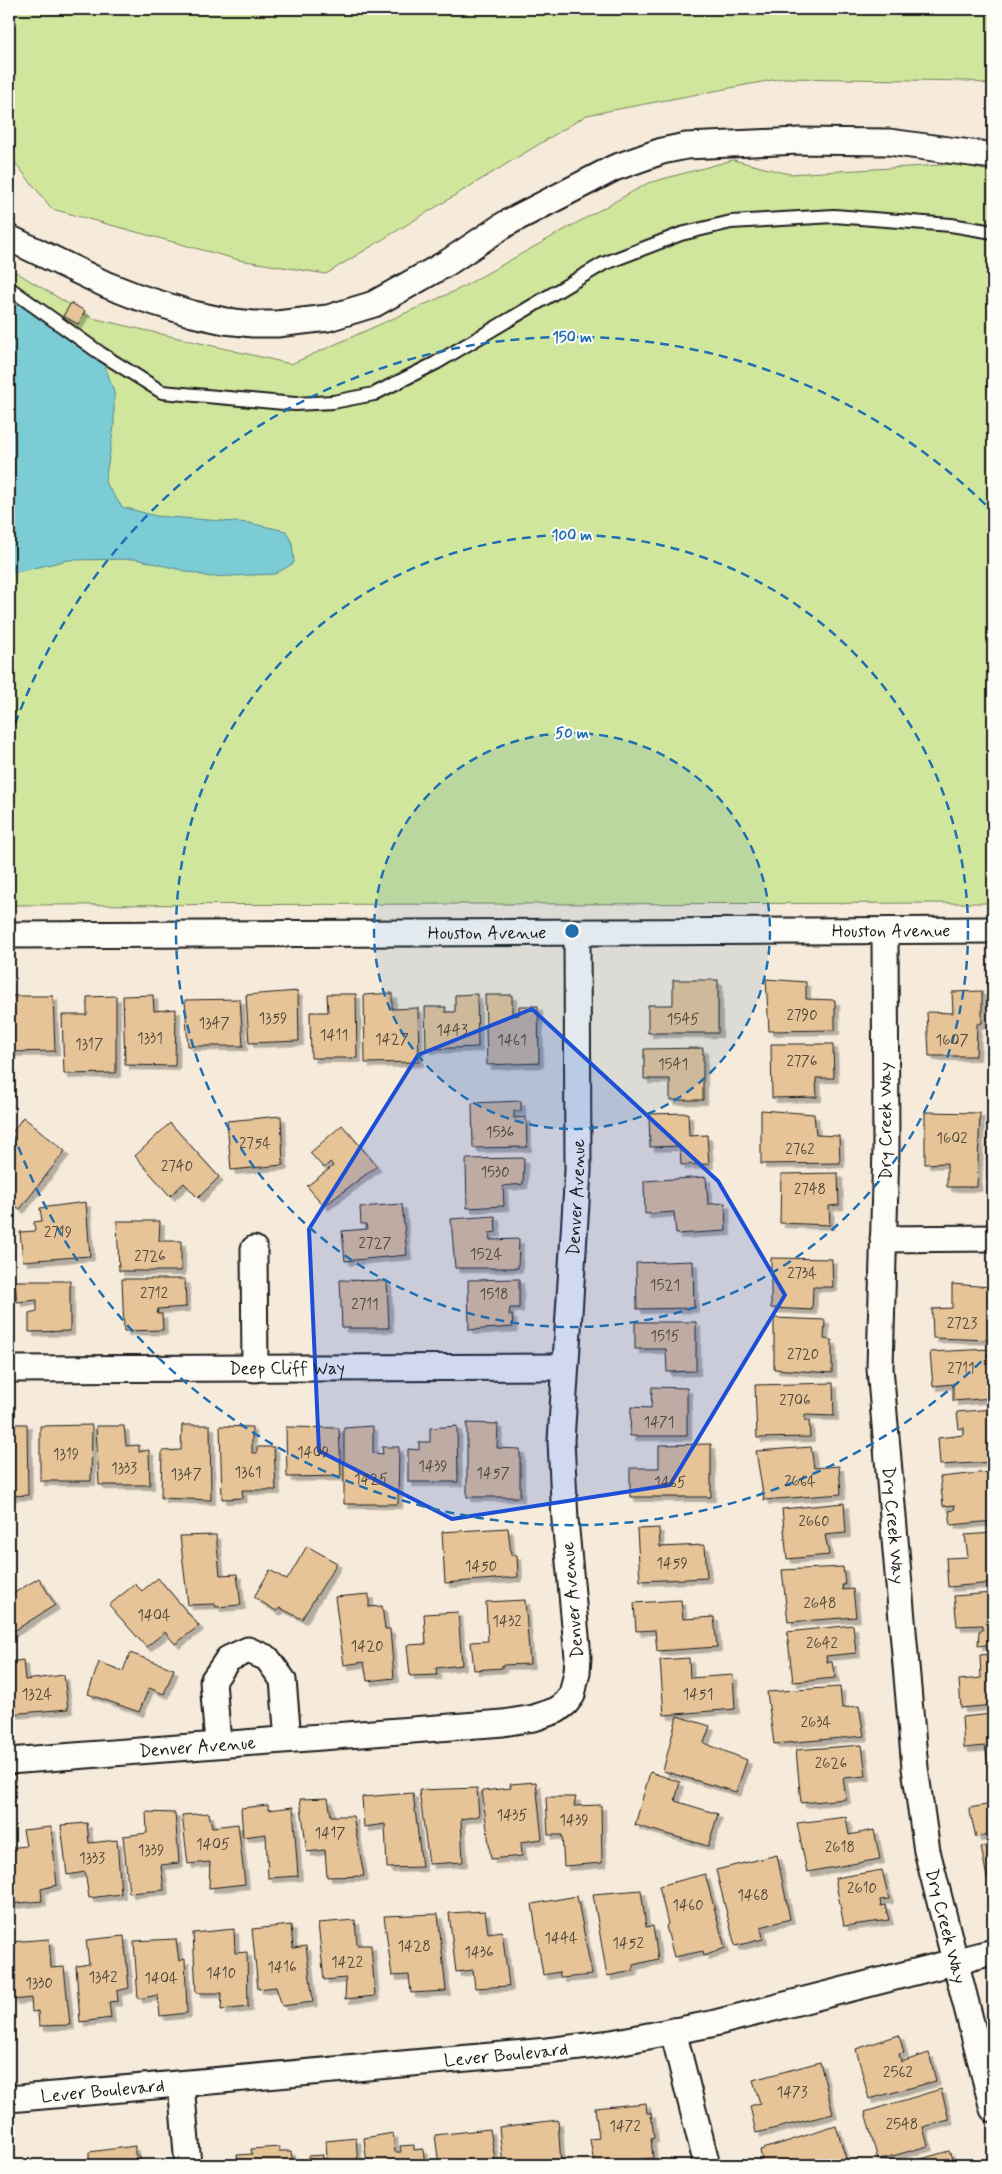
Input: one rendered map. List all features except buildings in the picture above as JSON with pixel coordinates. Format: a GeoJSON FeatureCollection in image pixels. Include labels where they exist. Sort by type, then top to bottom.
{"type":"FeatureCollection","features":[{"type":"Feature","properties":{"kind":"street"},"geometry":{"type":"LineString","coordinates":[[9,238],[107,285],[138,297],[193,314],[253,324],[277,324],[328,318],[374,304],[446,263],[507,223],[614,168],[662,151],[686,146],[800,141],[889,142],[993,156]]}},
{"type":"Feature","properties":{"kind":"street","name":"Houston Avenue"},"geometry":{"type":"LineString","coordinates":[[9,935],[993,930]]}},
{"type":"Feature","properties":{"kind":"street","name":"Dry Creek Way"},"geometry":{"type":"LineString","coordinates":[[885,931],[886,1148],[880,1368],[914,1768],[928,1851],[993,2110]]}},
{"type":"Feature","properties":{"kind":"street","name":"Denver Avenue"},"geometry":{"type":"LineString","coordinates":[[9,1761],[503,1723],[534,1718],[557,1710],[572,1695],[578,1657],[564,1510],[561,1441],[578,1170],[577,933]]}},
{"type":"Feature","properties":{"kind":"street"},"geometry":{"type":"LineString","coordinates":[[883,1239],[993,1238]]}},
{"type":"Feature","properties":{"kind":"street"},"geometry":{"type":"LineString","coordinates":[[254,1249],[255,1369]]}},
{"type":"Feature","properties":{"kind":"street","name":"Deep Cliff Way"},"geometry":{"type":"LineString","coordinates":[[9,1369],[565,1367]]}},
{"type":"Feature","properties":{"kind":"street"},"geometry":{"type":"LineString","coordinates":[[218,1744],[213,1681],[228,1659],[248,1650],[267,1658],[283,1680],[288,1739]]}},
{"type":"Feature","properties":{"kind":"street","name":"Lever Boulevard"},"geometry":{"type":"LineString","coordinates":[[9,2099],[547,2051],[612,2043],[712,2024],[993,1952]]}},
{"type":"Feature","properties":{"kind":"street"},"geometry":{"type":"LineString","coordinates":[[673,2031],[707,2165]]}},
{"type":"Feature","properties":{"kind":"street"},"geometry":{"type":"LineString","coordinates":[[181,2084],[188,2165]]}},
{"type":"Feature","properties":{"kind":"lane"},"geometry":{"type":"LineString","coordinates":[[9,288],[100,353],[162,392],[295,404],[333,402],[374,394],[436,363],[602,264],[681,234],[731,222],[834,216],[950,225],[993,232]]}},
{"type":"Feature","properties":{"kind":"highlighted area"},"geometry":{"type":"Polygon","coordinates":[[[532,1009],[718,1181],[785,1295],[670,1485],[452,1519],[319,1451],[309,1229],[418,1055],[532,1009]]]}},
{"type":"Feature","properties":{"kind":"green space"},"geometry":{"type":"Polygon","coordinates":[[[9,9],[993,9],[993,85],[970,81],[783,78],[587,115],[326,274],[239,260],[52,209],[9,155],[9,9]]]}},
{"type":"Feature","properties":{"kind":"green space"},"geometry":{"type":"Polygon","coordinates":[[[733,160],[789,174],[958,164],[993,172],[993,903],[9,905],[9,268],[92,318],[291,364],[457,290],[648,183],[733,160]]]}},
{"type":"Feature","properties":{"kind":"water"},"geometry":{"type":"Polygon","coordinates":[[[9,301],[19,303],[83,343],[104,363],[114,392],[114,426],[105,482],[122,507],[156,516],[249,523],[286,531],[292,543],[294,563],[275,574],[210,577],[136,559],[68,560],[9,574],[9,301]]]}}]}
